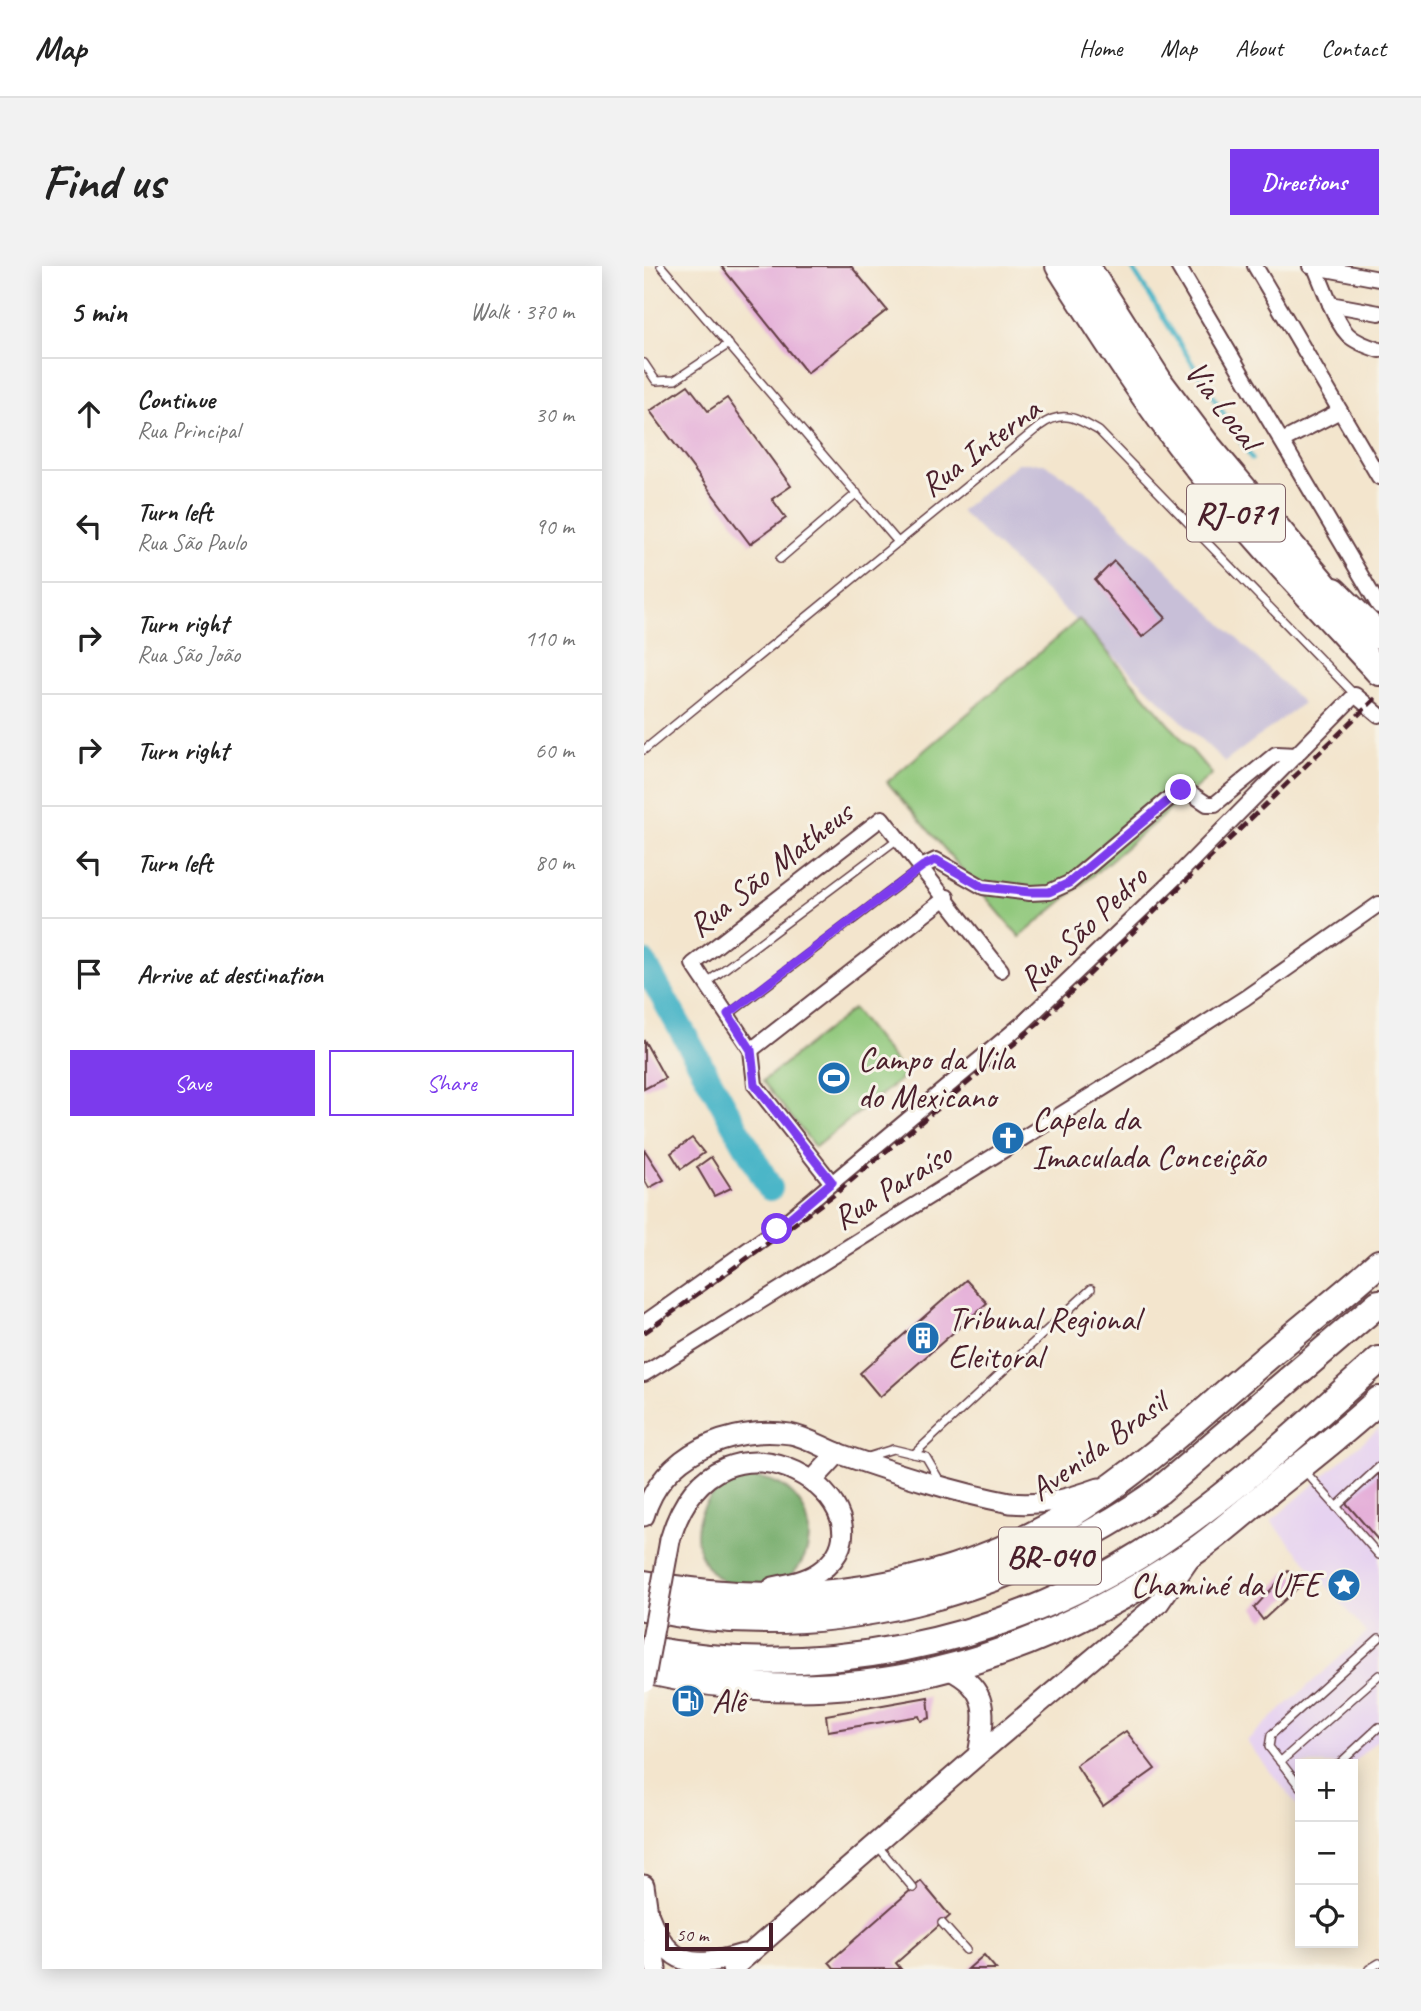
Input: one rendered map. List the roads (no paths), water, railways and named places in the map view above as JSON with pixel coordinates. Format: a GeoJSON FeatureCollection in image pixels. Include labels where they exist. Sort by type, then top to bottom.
{"type":"FeatureCollection","features":[{"type":"Feature","properties":{"kind":"highway","name":"RJ-071"},"geometry":{"type":"LineString","coordinates":[[1059,266],[1142,395],[1195,465],[1280,564],[1379,672]]}},
{"type":"Feature","properties":{"kind":"highway","name":"RJ-071"},"geometry":{"type":"LineString","coordinates":[[1086,266],[1160,383],[1290,547],[1379,649]]}},
{"type":"Feature","properties":{"kind":"highway"},"geometry":{"type":"LineString","coordinates":[[1290,547],[1379,636]]}},
{"type":"Feature","properties":{"kind":"highway","name":"Avenida Brasil"},"geometry":{"type":"LineString","coordinates":[[644,1584],[734,1597],[800,1597],[847,1592],[944,1570],[984,1557],[1038,1532],[1120,1480],[1376,1268]]}},
{"type":"Feature","properties":{"kind":"highway","name":"Avenida Brasil"},"geometry":{"type":"LineString","coordinates":[[644,1608],[694,1616],[742,1619],[802,1618],[863,1612],[957,1592],[1044,1559],[1126,1514],[1159,1491],[1379,1303]]}},
{"type":"Feature","properties":{"kind":"highway","name":"BR-040"},"geometry":{"type":"LineString","coordinates":[[644,1650],[706,1659],[803,1661],[903,1649],[983,1628],[1044,1605],[1132,1559],[1207,1507],[1379,1360]]}},
{"type":"Feature","properties":{"kind":"highway"},"geometry":{"type":"LineString","coordinates":[[644,1670],[682,1679],[818,1686],[874,1683],[950,1670],[997,1656],[1059,1631],[1131,1592],[1187,1556],[1379,1400]]}},
{"type":"Feature","properties":{"kind":"highway"},"geometry":{"type":"LineString","coordinates":[[706,1659],[813,1669],[894,1666],[938,1658],[1027,1631],[1187,1556]]}},
{"type":"Feature","properties":{"kind":"main road"},"geometry":{"type":"LineString","coordinates":[[644,1516],[658,1485],[673,1467],[698,1449],[719,1440],[750,1433],[793,1434],[838,1453],[989,1499],[1036,1506],[1059,1502],[1120,1480]]}},
{"type":"Feature","properties":{"kind":"main road"},"geometry":{"type":"LineString","coordinates":[[813,1480],[838,1453]]}},
{"type":"Feature","properties":{"kind":"main road"},"geometry":{"type":"LineString","coordinates":[[644,1683],[670,1540],[677,1515],[690,1495],[726,1468],[750,1461],[774,1462],[813,1480],[836,1507],[840,1520],[842,1535],[830,1563],[804,1580],[734,1597]]}},
{"type":"Feature","properties":{"kind":"main road"},"geometry":{"type":"LineString","coordinates":[[732,1969],[1158,1603],[1187,1556]]}},
{"type":"Feature","properties":{"kind":"main road"},"geometry":{"type":"LineString","coordinates":[[950,1670],[973,1684],[983,1706],[978,1755]]}},
{"type":"Feature","properties":{"kind":"main road"},"geometry":{"type":"LineString","coordinates":[[644,1885],[656,1969]]}},
{"type":"Feature","properties":{"kind":"main road"},"geometry":{"type":"LineString","coordinates":[[649,1916],[667,1951],[678,1960],[693,1966],[709,1966],[754,1950]]}},
{"type":"Feature","properties":{"kind":"street","name":"Via Local"},"geometry":{"type":"LineString","coordinates":[[1096,266],[1198,422],[1268,509],[1379,625]]}},
{"type":"Feature","properties":{"kind":"street"},"geometry":{"type":"LineString","coordinates":[[1178,266],[1379,606]]}},
{"type":"Feature","properties":{"kind":"street"},"geometry":{"type":"LineString","coordinates":[[1255,266],[1379,477]]}},
{"type":"Feature","properties":{"kind":"street"},"geometry":{"type":"LineString","coordinates":[[1310,266],[1379,279]]}},
{"type":"Feature","properties":{"kind":"street"},"geometry":{"type":"LineString","coordinates":[[1315,267],[1339,325],[1353,342],[1379,350]]}},
{"type":"Feature","properties":{"kind":"street"},"geometry":{"type":"LineString","coordinates":[[1330,304],[1379,313]]}},
{"type":"Feature","properties":{"kind":"street"},"geometry":{"type":"LineString","coordinates":[[1282,441],[1340,411]]}},
{"type":"Feature","properties":{"kind":"street"},"geometry":{"type":"LineString","coordinates":[[1355,695],[1379,715]]}},
{"type":"Feature","properties":{"kind":"street","name":"Rua São Pedro"},"geometry":{"type":"LineString","coordinates":[[644,1323],[777,1229],[1022,1024],[1101,950],[1355,695]]}},
{"type":"Feature","properties":{"kind":"street"},"geometry":{"type":"LineString","coordinates":[[923,866],[936,860],[983,887],[1049,892],[1069,883],[1178,791],[1186,790],[1207,804],[1222,802],[1276,754],[1297,755]]}},
{"type":"Feature","properties":{"kind":"street","name":"Rua São Matheus"},"geometry":{"type":"LineString","coordinates":[[706,983],[693,964],[882,818],[899,838]]}},
{"type":"Feature","properties":{"kind":"street"},"geometry":{"type":"LineString","coordinates":[[899,838],[1001,970]]}},
{"type":"Feature","properties":{"kind":"street"},"geometry":{"type":"LineString","coordinates":[[751,1050],[947,897]]}},
{"type":"Feature","properties":{"kind":"street","name":"Rua Paraíso"},"geometry":{"type":"LineString","coordinates":[[644,1374],[1145,1062],[1245,998],[1379,904]]}},
{"type":"Feature","properties":{"kind":"street"},"geometry":{"type":"LineString","coordinates":[[706,983],[751,1050],[755,1085],[832,1182]]}},
{"type":"Feature","properties":{"kind":"lane"},"geometry":{"type":"LineString","coordinates":[[661,266],[897,541]]}},
{"type":"Feature","properties":{"kind":"lane"},"geometry":{"type":"LineString","coordinates":[[644,363],[656,381],[675,380],[729,344]]}},
{"type":"Feature","properties":{"kind":"lane","name":"Rua Interna"},"geometry":{"type":"LineString","coordinates":[[644,750],[1052,417],[1068,415],[1099,431],[1355,695]]}},
{"type":"Feature","properties":{"kind":"lane"},"geometry":{"type":"LineString","coordinates":[[780,559],[857,493]]}},
{"type":"Feature","properties":{"kind":"lane"},"geometry":{"type":"LineString","coordinates":[[706,983],[899,838]]}},
{"type":"Feature","properties":{"kind":"lane"},"geometry":{"type":"LineString","coordinates":[[728,1014],[923,866]]}},
{"type":"Feature","properties":{"kind":"lane"},"geometry":{"type":"LineString","coordinates":[[914,1454],[1091,1289]]}},
{"type":"Feature","properties":{"kind":"lane"},"geometry":{"type":"LineString","coordinates":[[860,1460],[884,1450],[914,1454],[928,1459],[942,1485]]}},
{"type":"Feature","properties":{"kind":"lane"},"geometry":{"type":"LineString","coordinates":[[1300,1466],[1379,1555]]}},
{"type":"Feature","properties":{"kind":"lane"},"geometry":{"type":"LineString","coordinates":[[1336,1507],[1379,1467]]}},
{"type":"Feature","properties":{"kind":"lane"},"geometry":{"type":"LineString","coordinates":[[1295,1781],[1269,1747],[1271,1735],[1379,1638]]}},
{"type":"Feature","properties":{"kind":"lane"},"geometry":{"type":"LineString","coordinates":[[1280,1762],[1379,1675]]}},
{"type":"Feature","properties":{"kind":"lane"},"geometry":{"type":"LineString","coordinates":[[1344,1759],[1379,1727]]}},
{"type":"Feature","properties":{"kind":"lane"},"geometry":{"type":"LineString","coordinates":[[876,1843],[914,1888]]}},
{"type":"Feature","properties":{"kind":"lane"},"geometry":{"type":"LineString","coordinates":[[942,1923],[966,1950]]}},
{"type":"Feature","properties":{"kind":"lane"},"geometry":{"type":"LineString","coordinates":[[1369,1969],[1379,1964]]}},
{"type":"Feature","properties":{"kind":"waterway"},"geometry":{"type":"LineString","coordinates":[[1131,266],[1252,459]]}},
{"type":"Feature","properties":{"kind":"waterway"},"geometry":{"type":"LineString","coordinates":[[644,963],[770,1188]]}},
{"type":"Feature","properties":{"kind":"railway"},"geometry":{"type":"LineString","coordinates":[[644,1333],[834,1195],[1038,1024],[1379,695]]}},
{"type":"Feature","properties":{"kind":"place","name":"Campo da Vila do Mexicano"},"geometry":{"type":"Point","coordinates":[834,1078]}},
{"type":"Feature","properties":{"kind":"place","name":"Capela da Imaculada Conceição"},"geometry":{"type":"Point","coordinates":[1008,1138]}},
{"type":"Feature","properties":{"kind":"place","name":"Tribunal Regional Eleitoral"},"geometry":{"type":"Point","coordinates":[923,1338]}},
{"type":"Feature","properties":{"kind":"place","name":"Chaminé da UFE"},"geometry":{"type":"Point","coordinates":[1344,1585]}},
{"type":"Feature","properties":{"kind":"place","name":"Alê"},"geometry":{"type":"Point","coordinates":[688,1701]}}]}
